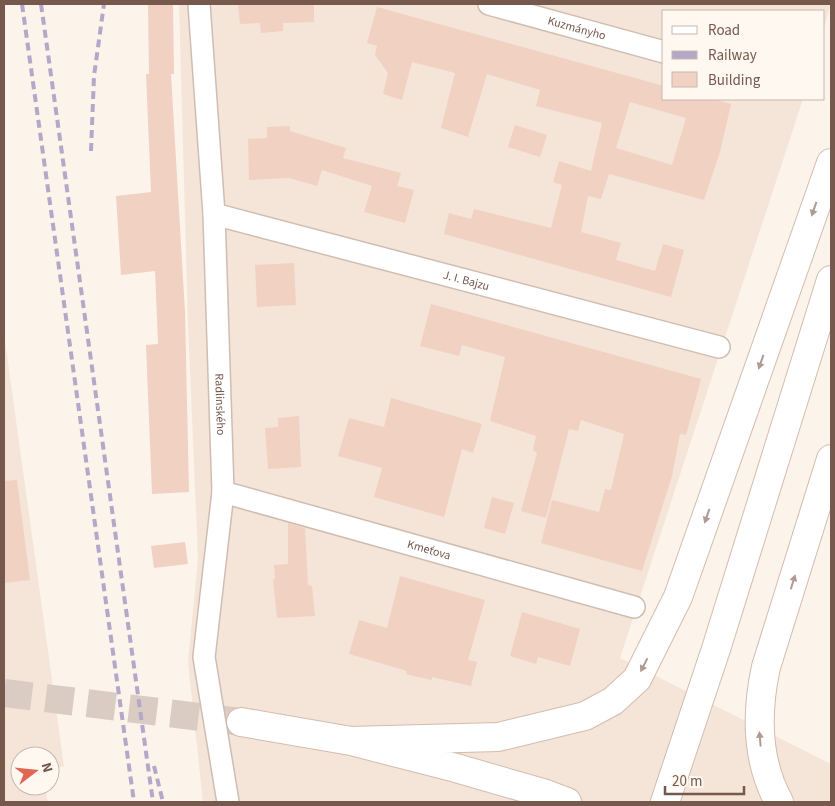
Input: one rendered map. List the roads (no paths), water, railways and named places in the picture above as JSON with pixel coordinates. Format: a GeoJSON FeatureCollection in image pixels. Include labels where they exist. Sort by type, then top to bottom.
{"type":"FeatureCollection","features":[{"type":"Feature","properties":{"kind":"main road"},"geometry":{"type":"LineString","coordinates":[[350,741],[498,736],[585,716],[613,701],[637,679],[678,597],[831,163]]}},
{"type":"Feature","properties":{"kind":"main road"},"geometry":{"type":"LineString","coordinates":[[665,802],[716,649],[831,280]]}},
{"type":"Feature","properties":{"kind":"main road"},"geometry":{"type":"LineString","coordinates":[[779,802],[771,789],[761,752],[758,718],[760,695],[766,667],[831,459]]}},
{"type":"Feature","properties":{"kind":"main road"},"geometry":{"type":"LineString","coordinates":[[241,722],[350,741],[501,781],[567,802]]}},
{"type":"Feature","properties":{"kind":"street","name":"Radlinského"},"geometry":{"type":"LineString","coordinates":[[199,4],[214,214],[223,492],[204,657],[228,802]]}},
{"type":"Feature","properties":{"kind":"street","name":"Kuzmányho"},"geometry":{"type":"LineString","coordinates":[[489,4],[662,51]]}},
{"type":"Feature","properties":{"kind":"street","name":"J. I. Bajzu"},"geometry":{"type":"LineString","coordinates":[[214,214],[719,347]]}},
{"type":"Feature","properties":{"kind":"street","name":"Kmeťova"},"geometry":{"type":"LineString","coordinates":[[223,492],[634,607]]}},
{"type":"Feature","properties":{"kind":"tunnel"},"geometry":{"type":"LineString","coordinates":[[4,693],[241,722]]}},
{"type":"Feature","properties":{"kind":"railway"},"geometry":{"type":"LineString","coordinates":[[22,4],[134,802]]}},
{"type":"Feature","properties":{"kind":"railway"},"geometry":{"type":"LineString","coordinates":[[41,4],[153,802]]}},
{"type":"Feature","properties":{"kind":"railway"},"geometry":{"type":"LineString","coordinates":[[91,151],[94,76],[104,4]]}},
{"type":"Feature","properties":{"kind":"railway"},"geometry":{"type":"LineString","coordinates":[[154,766],[163,802]]}}]}
